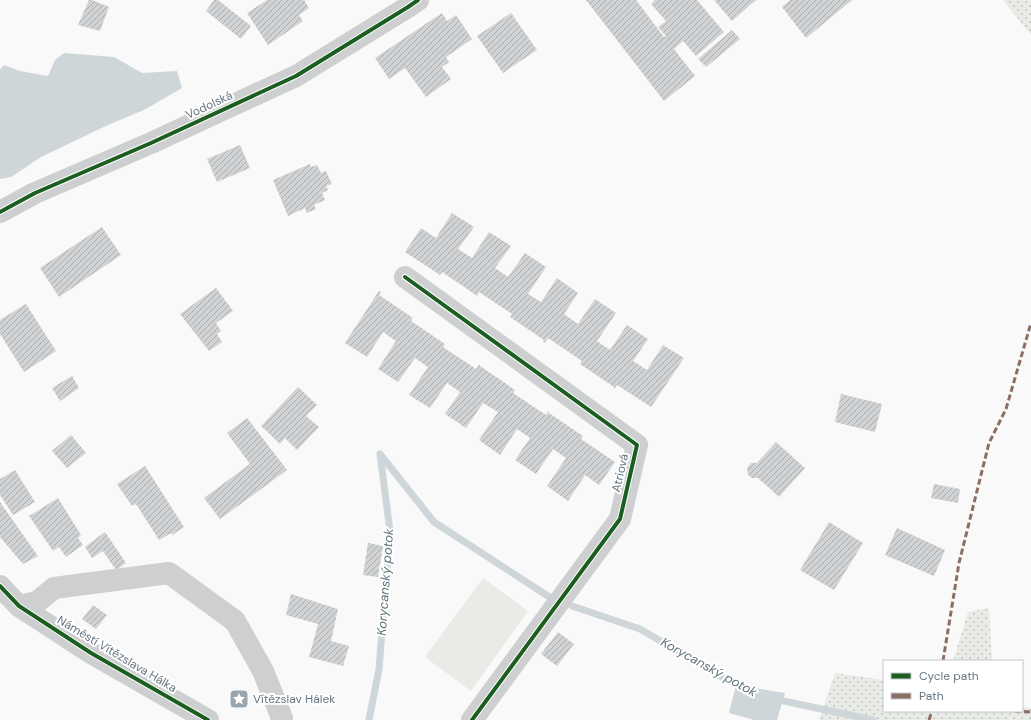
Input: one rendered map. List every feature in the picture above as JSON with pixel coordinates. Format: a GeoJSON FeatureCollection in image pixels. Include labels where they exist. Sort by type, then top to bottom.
{"type":"FeatureCollection","features":[{"type":"Feature","properties":{"kind":"street","name":"Vodolská"},"geometry":{"type":"LineString","coordinates":[[0,212],[35,193],[151,143],[296,76],[408,2]]}},
{"type":"Feature","properties":{"kind":"street","name":"Atriová"},"geometry":{"type":"LineString","coordinates":[[405,277],[638,445],[620,519],[472,720]]}},
{"type":"Feature","properties":{"kind":"street"},"geometry":{"type":"LineString","coordinates":[[19,606],[37,602],[54,588],[169,573],[235,621],[263,671],[282,718],[281,720]]}},
{"type":"Feature","properties":{"kind":"street","name":"Náměstí Vítězslava Hálka"},"geometry":{"type":"LineString","coordinates":[[0,586],[19,606],[184,714],[208,720]]}},
{"type":"Feature","properties":{"kind":"shaded area"},"geometry":{"type":"Polygon","coordinates":[[[1003,0],[1031,0],[1031,35],[1003,0]]]}},
{"type":"Feature","properties":{"kind":"shaded area"},"geometry":{"type":"Polygon","coordinates":[[[64,53],[114,57],[142,73],[177,71],[182,88],[144,110],[108,125],[41,157],[11,177],[0,179],[0,70],[4,65],[20,71],[48,76],[55,60],[64,53]]]}},
{"type":"Feature","properties":{"kind":"shaded area"},"geometry":{"type":"Polygon","coordinates":[[[483,578],[528,611],[471,691],[425,657],[483,578]]]}},
{"type":"Feature","properties":{"kind":"shaded area"},"geometry":{"type":"Polygon","coordinates":[[[989,608],[992,660],[953,660],[968,612],[989,608]]]}},
{"type":"Feature","properties":{"kind":"shaded area"},"geometry":{"type":"Polygon","coordinates":[[[835,673],[883,680],[883,712],[1023,712],[1023,707],[1031,708],[1031,720],[819,720],[835,673]]]}},
{"type":"Feature","properties":{"kind":"shaded area"},"geometry":{"type":"Polygon","coordinates":[[[736,685],[785,693],[777,720],[754,720],[729,713],[736,685]]]}},
{"type":"Feature","properties":{"kind":"building"},"geometry":{"type":"Polygon","coordinates":[[[89,0],[109,7],[100,31],[78,25],[89,0]]]}},
{"type":"Feature","properties":{"kind":"building"},"geometry":{"type":"Polygon","coordinates":[[[214,0],[218,0],[251,26],[241,39],[206,11],[214,0]]]}},
{"type":"Feature","properties":{"kind":"building"},"geometry":{"type":"Polygon","coordinates":[[[267,0],[304,0],[309,8],[299,15],[303,21],[268,45],[247,13],[267,0]]]}},
{"type":"Feature","properties":{"kind":"building"},"geometry":{"type":"Polygon","coordinates":[[[586,0],[636,0],[664,37],[666,36],[658,27],[666,21],[651,4],[655,0],[697,0],[724,32],[696,56],[683,41],[674,49],[695,76],[664,101],[586,0]]]}},
{"type":"Feature","properties":{"kind":"building"},"geometry":{"type":"Polygon","coordinates":[[[714,0],[756,0],[732,21],[714,0]]]}},
{"type":"Feature","properties":{"kind":"building"},"geometry":{"type":"Polygon","coordinates":[[[790,0],[852,0],[806,38],[782,7],[790,0]]]}},
{"type":"Feature","properties":{"kind":"building"},"geometry":{"type":"Polygon","coordinates":[[[442,13],[447,21],[456,15],[472,39],[446,57],[449,62],[442,67],[451,79],[426,97],[405,68],[389,79],[375,58],[442,13]]]}},
{"type":"Feature","properties":{"kind":"building"},"geometry":{"type":"Polygon","coordinates":[[[511,13],[537,50],[503,73],[477,36],[511,13]]]}},
{"type":"Feature","properties":{"kind":"building"},"geometry":{"type":"Polygon","coordinates":[[[732,30],[740,39],[706,67],[698,59],[732,30]]]}},
{"type":"Feature","properties":{"kind":"building"},"geometry":{"type":"Polygon","coordinates":[[[240,145],[250,168],[217,182],[207,159],[240,145]]]}},
{"type":"Feature","properties":{"kind":"building"},"geometry":{"type":"Polygon","coordinates":[[[310,164],[311,167],[317,165],[321,173],[326,171],[332,184],[326,186],[328,190],[322,193],[325,200],[314,205],[316,209],[307,213],[305,208],[288,216],[273,180],[310,164]]]}},
{"type":"Feature","properties":{"kind":"building"},"geometry":{"type":"Polygon","coordinates":[[[452,213],[474,227],[458,249],[472,258],[489,232],[511,246],[495,268],[508,277],[525,253],[546,267],[528,294],[541,302],[557,278],[578,293],[564,314],[578,324],[595,299],[616,313],[597,341],[610,350],[627,325],[648,339],[633,361],[647,370],[663,345],[684,358],[651,407],[617,385],[614,389],[614,387],[580,364],[582,361],[548,338],[545,343],[543,342],[544,340],[510,317],[512,314],[479,292],[477,297],[442,272],[440,275],[405,252],[421,228],[436,238],[452,213]]]}},
{"type":"Feature","properties":{"kind":"building"},"geometry":{"type":"Polygon","coordinates":[[[102,227],[121,255],[59,297],[40,268],[102,227]]]}},
{"type":"Feature","properties":{"kind":"building"},"geometry":{"type":"Polygon","coordinates":[[[216,288],[233,311],[216,323],[221,331],[217,334],[222,342],[209,351],[180,314],[216,288]]]}},
{"type":"Feature","properties":{"kind":"building"},"geometry":{"type":"Polygon","coordinates":[[[379,291],[381,292],[379,295],[413,318],[411,321],[445,344],[443,347],[476,369],[479,364],[515,390],[513,393],[546,415],[549,411],[549,413],[583,436],[581,439],[615,462],[599,485],[585,475],[568,501],[547,486],[566,458],[553,449],[536,474],[515,460],[530,438],[517,429],[500,455],[479,440],[498,412],[483,403],[466,428],[445,414],[460,392],[447,383],[430,408],[409,395],[428,367],[415,358],[398,382],[378,369],[396,341],[383,332],[367,357],[345,343],[379,291]]]}},
{"type":"Feature","properties":{"kind":"building"},"geometry":{"type":"Polygon","coordinates":[[[26,304],[56,351],[24,372],[0,334],[0,320],[26,304]]]}},
{"type":"Feature","properties":{"kind":"building"},"geometry":{"type":"Polygon","coordinates":[[[72,376],[79,388],[60,401],[52,388],[72,376]]]}},
{"type":"Feature","properties":{"kind":"building"},"geometry":{"type":"Polygon","coordinates":[[[298,387],[317,405],[306,416],[319,427],[297,450],[285,438],[280,444],[261,426],[298,387]]]}},
{"type":"Feature","properties":{"kind":"building"},"geometry":{"type":"Polygon","coordinates":[[[841,394],[882,404],[875,432],[835,422],[841,394]]]}},
{"type":"Feature","properties":{"kind":"building"},"geometry":{"type":"Polygon","coordinates":[[[247,418],[287,470],[220,519],[204,498],[250,464],[227,433],[247,418]]]}},
{"type":"Feature","properties":{"kind":"building"},"geometry":{"type":"Polygon","coordinates":[[[71,435],[86,453],[67,468],[52,451],[71,435]]]}},
{"type":"Feature","properties":{"kind":"building"},"geometry":{"type":"Polygon","coordinates":[[[776,442],[805,468],[779,497],[758,478],[752,478],[748,475],[747,468],[751,463],[757,463],[776,442]]]}},
{"type":"Feature","properties":{"kind":"building"},"geometry":{"type":"Polygon","coordinates":[[[145,466],[184,527],[172,535],[171,533],[159,540],[136,504],[132,506],[117,484],[145,466]]]}},
{"type":"Feature","properties":{"kind":"building"},"geometry":{"type":"Polygon","coordinates":[[[15,470],[35,502],[13,515],[0,495],[0,479],[15,470]]]}},
{"type":"Feature","properties":{"kind":"building"},"geometry":{"type":"Polygon","coordinates":[[[934,484],[960,489],[958,503],[931,498],[934,484]]]}},
{"type":"Feature","properties":{"kind":"building"},"geometry":{"type":"Polygon","coordinates":[[[58,498],[81,535],[78,538],[83,545],[66,557],[59,547],[53,551],[29,516],[58,498]]]}},
{"type":"Feature","properties":{"kind":"building"},"geometry":{"type":"Polygon","coordinates":[[[0,502],[38,556],[23,564],[0,537],[0,502]]]}},
{"type":"Feature","properties":{"kind":"building"},"geometry":{"type":"Polygon","coordinates":[[[829,522],[863,543],[834,590],[800,570],[829,522]]]}},
{"type":"Feature","properties":{"kind":"building"},"geometry":{"type":"Polygon","coordinates":[[[897,528],[945,550],[934,576],[885,555],[897,528]]]}},
{"type":"Feature","properties":{"kind":"building"},"geometry":{"type":"Polygon","coordinates":[[[105,532],[126,563],[116,570],[103,551],[92,558],[85,547],[105,532]]]}},
{"type":"Feature","properties":{"kind":"building"},"geometry":{"type":"Polygon","coordinates":[[[368,543],[383,546],[378,577],[363,575],[368,543]]]}},
{"type":"Feature","properties":{"kind":"building"},"geometry":{"type":"Polygon","coordinates":[[[291,594],[338,609],[331,641],[349,646],[343,666],[309,657],[318,624],[286,615],[291,594]]]}},
{"type":"Feature","properties":{"kind":"building"},"geometry":{"type":"Polygon","coordinates":[[[93,605],[107,615],[96,629],[82,619],[93,605]]]}},
{"type":"Feature","properties":{"kind":"building"},"geometry":{"type":"Polygon","coordinates":[[[558,632],[574,644],[557,666],[541,654],[558,632]]]}},
{"type":"Feature","properties":{"kind":"waterway","name":"Korycanský potok"},"geometry":{"type":"LineString","coordinates":[[369,720],[379,669],[390,531],[380,454],[434,522],[551,598]]}},
{"type":"Feature","properties":{"kind":"waterway","name":"Korycanský potok"},"geometry":{"type":"LineString","coordinates":[[572,606],[640,629],[743,689]]}},
{"type":"Feature","properties":{"kind":"waterway","name":"Korycanský potok"},"geometry":{"type":"LineString","coordinates":[[774,699],[873,720]]}},
{"type":"Feature","properties":{"kind":"marked path"},"geometry":{"type":"LineString","coordinates":[[943,660],[959,563],[989,443],[1006,409],[1031,323]]}},
{"type":"Feature","properties":{"kind":"marked path"},"geometry":{"type":"LineString","coordinates":[[929,720],[932,712]]}},
{"type":"Feature","properties":{"kind":"marked path"},"geometry":{"type":"LineString","coordinates":[[1023,712],[1031,712]]}},
{"type":"Feature","properties":{"kind":"cycle path"},"geometry":{"type":"LineString","coordinates":[[0,212],[35,193],[151,143],[296,76],[418,0]]}},
{"type":"Feature","properties":{"kind":"cycle path"},"geometry":{"type":"LineString","coordinates":[[405,277],[637,445],[620,519],[472,720]]}},
{"type":"Feature","properties":{"kind":"cycle path"},"geometry":{"type":"LineString","coordinates":[[0,586],[19,606],[91,653],[208,720]]}},
{"type":"Feature","properties":{"kind":"place","name":"Vítězslav Hálek"},"geometry":{"type":"Point","coordinates":[239,699]}}]}
